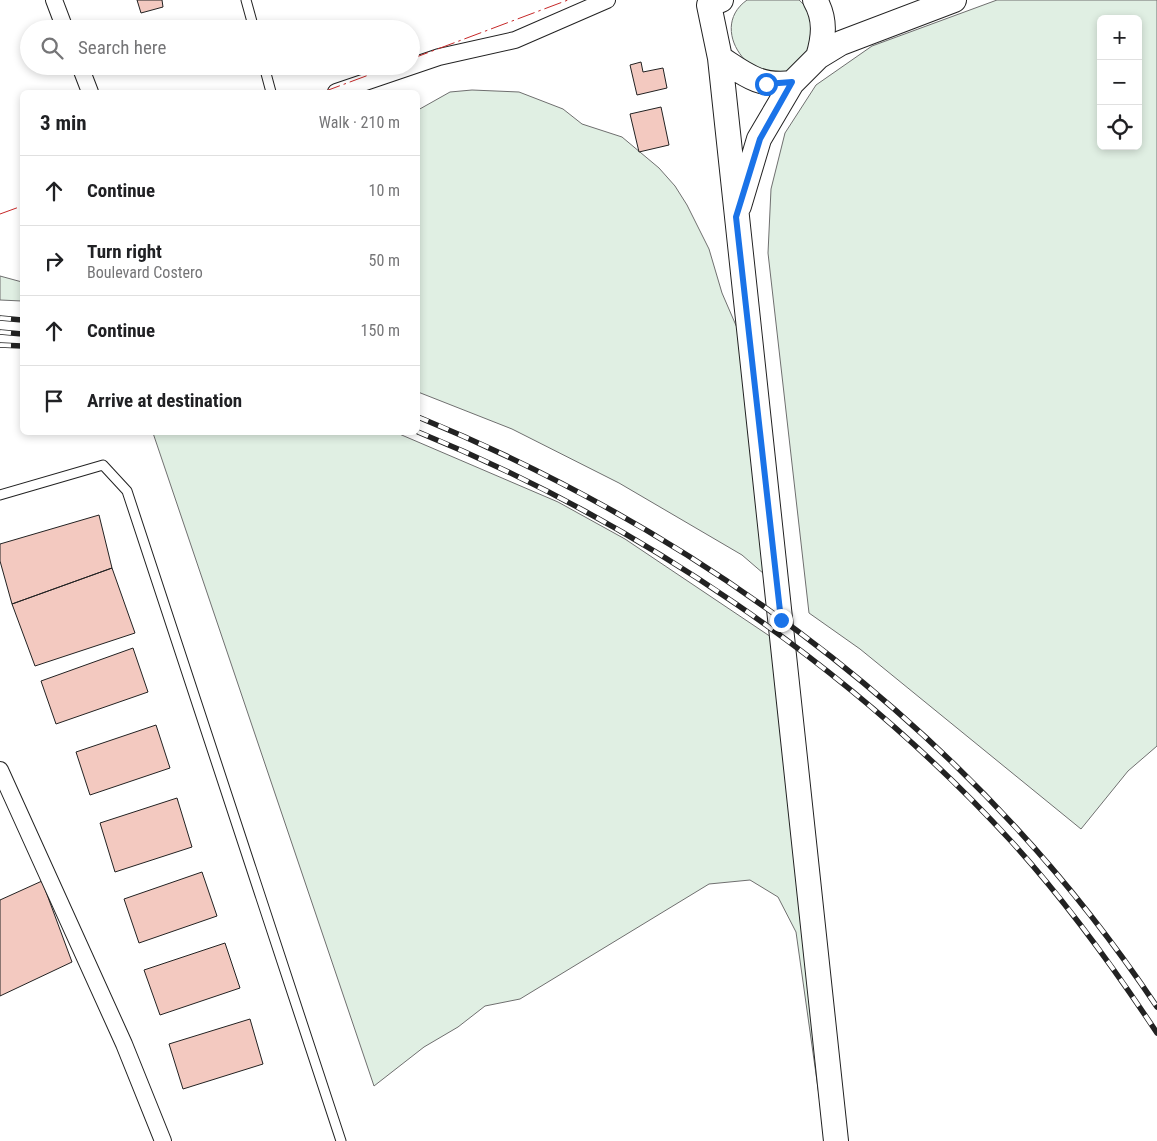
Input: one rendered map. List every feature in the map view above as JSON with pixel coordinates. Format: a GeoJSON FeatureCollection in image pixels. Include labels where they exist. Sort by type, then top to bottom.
{"type":"FeatureCollection","features":[{"type":"Feature","properties":{"kind":"main road"},"geometry":{"type":"LineString","coordinates":[[815,0],[822,14],[824,25],[824,38],[818,56]]}},
{"type":"Feature","properties":{"kind":"main road"},"geometry":{"type":"LineString","coordinates":[[736,217],[760,139],[792,82],[818,56],[841,42],[954,0]]}},
{"type":"Feature","properties":{"kind":"main road"},"geometry":{"type":"LineString","coordinates":[[713,2],[836,1141]]}},
{"type":"Feature","properties":{"kind":"main road"},"geometry":{"type":"LineString","coordinates":[[720,58],[754,80],[766,84],[792,82]]}},
{"type":"Feature","properties":{"kind":"street"},"geometry":{"type":"LineString","coordinates":[[54,0],[62,20]]}},
{"type":"Feature","properties":{"kind":"street"},"geometry":{"type":"LineString","coordinates":[[420,63],[439,57],[515,40],[607,0]]}},
{"type":"Feature","properties":{"kind":"street"},"geometry":{"type":"LineString","coordinates":[[83,75],[89,90]]}},
{"type":"Feature","properties":{"kind":"street"},"geometry":{"type":"LineString","coordinates":[[342,90],[386,75]]}},
{"type":"Feature","properties":{"kind":"street"},"geometry":{"type":"LineString","coordinates":[[0,770],[124,1044],[163,1141]]}},
{"type":"Feature","properties":{"kind":"lane"},"geometry":{"type":"LineString","coordinates":[[246,0],[252,20]]}},
{"type":"Feature","properties":{"kind":"lane"},"geometry":{"type":"LineString","coordinates":[[266,75],[270,90]]}},
{"type":"Feature","properties":{"kind":"lane"},"geometry":{"type":"LineString","coordinates":[[0,495],[103,465],[127,491],[341,1141]]}},
{"type":"Feature","properties":{"kind":"green space"},"geometry":{"type":"Polygon","coordinates":[[[747,0],[799,0],[807,8],[811,22],[811,45],[800,61],[786,71],[770,73],[756,68],[743,58],[735,44],[731,29],[735,13],[747,0]]]}},
{"type":"Feature","properties":{"kind":"green space"},"geometry":{"type":"Polygon","coordinates":[[[997,0],[1157,0],[1157,746],[1128,771],[1081,829],[860,649],[809,613],[768,253],[771,189],[785,133],[816,85],[872,46],[997,0]]]}},
{"type":"Feature","properties":{"kind":"green space"},"geometry":{"type":"Polygon","coordinates":[[[472,90],[519,92],[563,109],[582,124],[622,137],[659,168],[675,186],[687,205],[709,249],[722,293],[741,337],[771,580],[742,555],[619,483],[512,429],[420,393],[420,109],[450,92],[472,90]]]}},
{"type":"Feature","properties":{"kind":"green space"},"geometry":{"type":"Polygon","coordinates":[[[0,276],[20,281],[20,301],[0,300],[0,276]]]}},
{"type":"Feature","properties":{"kind":"green space"},"geometry":{"type":"Polygon","coordinates":[[[154,435],[402,435],[558,502],[625,539],[777,641],[825,1138],[796,932],[778,897],[750,880],[709,884],[520,999],[485,1006],[458,1027],[424,1047],[374,1086],[154,435]]]}},
{"type":"Feature","properties":{"kind":"building"},"geometry":{"type":"Polygon","coordinates":[[[137,0],[162,0],[163,7],[141,13],[137,0]]]}},
{"type":"Feature","properties":{"kind":"building"},"geometry":{"type":"Polygon","coordinates":[[[641,62],[643,72],[663,68],[667,88],[637,95],[630,65],[641,62]]]}},
{"type":"Feature","properties":{"kind":"building"},"geometry":{"type":"Polygon","coordinates":[[[661,107],[669,145],[639,152],[630,114],[661,107]]]}},
{"type":"Feature","properties":{"kind":"building"},"geometry":{"type":"Polygon","coordinates":[[[99,515],[112,568],[12,604],[0,561],[0,544],[99,515]]]}},
{"type":"Feature","properties":{"kind":"building"},"geometry":{"type":"Polygon","coordinates":[[[112,568],[135,633],[35,666],[12,604],[112,568]]]}},
{"type":"Feature","properties":{"kind":"building"},"geometry":{"type":"Polygon","coordinates":[[[133,648],[148,692],[56,724],[41,681],[133,648]]]}},
{"type":"Feature","properties":{"kind":"building"},"geometry":{"type":"Polygon","coordinates":[[[156,725],[170,768],[90,795],[76,752],[156,725]]]}},
{"type":"Feature","properties":{"kind":"building"},"geometry":{"type":"Polygon","coordinates":[[[177,798],[192,847],[115,872],[100,823],[177,798]]]}},
{"type":"Feature","properties":{"kind":"building"},"geometry":{"type":"Polygon","coordinates":[[[202,872],[217,916],[139,943],[124,899],[202,872]]]}},
{"type":"Feature","properties":{"kind":"building"},"geometry":{"type":"Polygon","coordinates":[[[42,881],[72,962],[0,996],[0,900],[42,881]]]}},
{"type":"Feature","properties":{"kind":"building"},"geometry":{"type":"Polygon","coordinates":[[[225,943],[240,988],[160,1015],[144,970],[225,943]]]}},
{"type":"Feature","properties":{"kind":"building"},"geometry":{"type":"Polygon","coordinates":[[[250,1019],[263,1064],[183,1089],[169,1044],[250,1019]]]}},
{"type":"Feature","properties":{"kind":"railway"},"geometry":{"type":"LineString","coordinates":[[0,318],[20,320]]}},
{"type":"Feature","properties":{"kind":"railway"},"geometry":{"type":"LineString","coordinates":[[0,332],[20,334]]}},
{"type":"Feature","properties":{"kind":"railway"},"geometry":{"type":"LineString","coordinates":[[0,345],[20,346]]}},
{"type":"Feature","properties":{"kind":"railway"},"geometry":{"type":"LineString","coordinates":[[420,418],[527,466],[633,523],[735,586],[832,657],[923,735],[1008,819],[1086,910],[1157,1007]]}},
{"type":"Feature","properties":{"kind":"railway"},"geometry":{"type":"LineString","coordinates":[[420,433],[500,468],[580,509],[659,554],[736,604],[810,657],[880,715],[947,776],[1010,840],[1087,933],[1157,1033]]}},
{"type":"Feature","properties":{"kind":"power"},"geometry":{"type":"LineString","coordinates":[[420,56],[568,0]]}},
{"type":"Feature","properties":{"kind":"power"},"geometry":{"type":"LineString","coordinates":[[328,90],[369,75]]}},
{"type":"Feature","properties":{"kind":"power"},"geometry":{"type":"LineString","coordinates":[[0,214],[20,207]]}},
{"type":"Feature","properties":{"kind":"route"},"geometry":{"type":"LineString","coordinates":[[766,84],[792,82],[760,139],[736,217],[781,620]]}}]}
